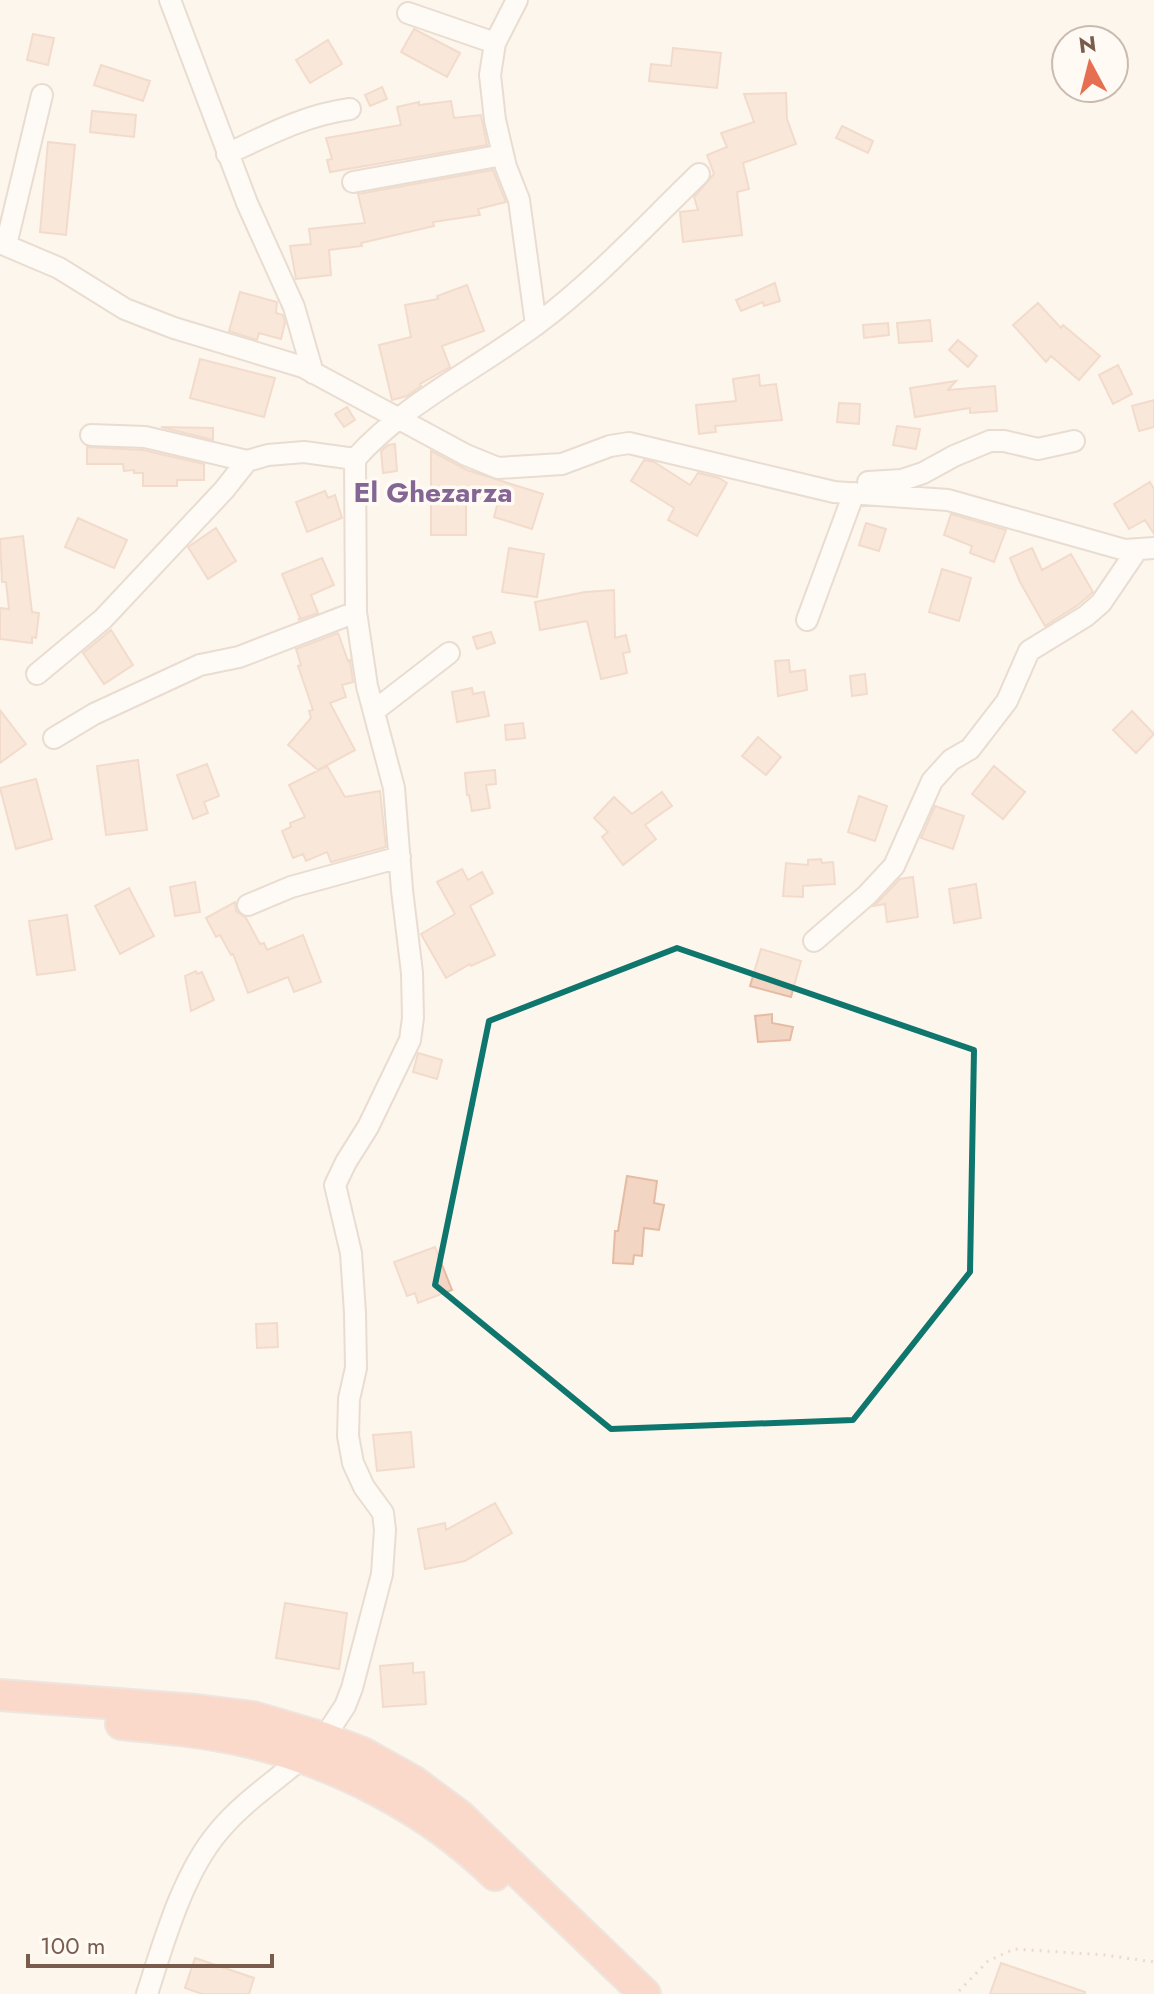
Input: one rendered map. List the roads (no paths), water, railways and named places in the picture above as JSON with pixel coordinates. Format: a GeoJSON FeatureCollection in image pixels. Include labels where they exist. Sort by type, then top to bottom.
{"type":"FeatureCollection","features":[{"type":"Feature","properties":{"kind":"highway"},"geometry":{"type":"LineString","coordinates":[[0,1695],[253,1717],[363,1753],[413,1781],[460,1816],[645,1994]]}},
{"type":"Feature","properties":{"kind":"highway"},"geometry":{"type":"LineString","coordinates":[[0,1711],[195,1731],[250,1742],[302,1758],[353,1779],[390,1798],[448,1836],[490,1871],[615,1994]]}},
{"type":"Feature","properties":{"kind":"street"},"geometry":{"type":"LineString","coordinates":[[170,0],[227,154],[294,307],[313,373]]}},
{"type":"Feature","properties":{"kind":"street"},"geometry":{"type":"LineString","coordinates":[[517,0],[495,43],[490,75],[503,155],[519,200],[536,325]]}},
{"type":"Feature","properties":{"kind":"street"},"geometry":{"type":"LineString","coordinates":[[408,13],[495,43]]}},
{"type":"Feature","properties":{"kind":"street"},"geometry":{"type":"LineString","coordinates":[[42,95],[3,244],[59,268],[125,309],[174,328],[303,367],[466,455],[498,468],[562,464],[610,446],[629,443],[844,493],[948,500],[1125,550],[1150,549]]}},
{"type":"Feature","properties":{"kind":"street"},"geometry":{"type":"LineString","coordinates":[[227,154],[321,113],[350,109]]}},
{"type":"Feature","properties":{"kind":"street"},"geometry":{"type":"LineString","coordinates":[[353,182],[503,155]]}},
{"type":"Feature","properties":{"kind":"street"},"geometry":{"type":"LineString","coordinates":[[324,1738],[350,1696],[382,1574],[385,1530],[383,1513],[364,1487],[353,1463],[348,1436],[349,1399],[356,1368],[355,1313],[351,1253],[335,1185],[368,1127],[410,1040],[413,1018],[412,973],[394,788],[367,686],[356,612],[355,459],[396,419],[536,325],[584,287],[699,174]]}},
{"type":"Feature","properties":{"kind":"street"},"geometry":{"type":"LineString","coordinates":[[91,435],[145,437],[247,461],[268,455],[304,452],[355,459]]}},
{"type":"Feature","properties":{"kind":"street"},"geometry":{"type":"LineString","coordinates":[[807,620],[844,493],[857,483],[902,480],[990,441],[1038,449],[1074,441]]}},
{"type":"Feature","properties":{"kind":"street"},"geometry":{"type":"LineString","coordinates":[[37,674],[103,619],[224,490],[247,461]]}},
{"type":"Feature","properties":{"kind":"street"},"geometry":{"type":"LineString","coordinates":[[814,941],[867,895],[894,866],[932,781],[951,760],[970,749],[1007,701],[1029,651],[1086,616],[1150,549]]}},
{"type":"Feature","properties":{"kind":"street"},"geometry":{"type":"LineString","coordinates":[[54,738],[94,714],[200,665],[239,657],[356,612]]}},
{"type":"Feature","properties":{"kind":"street"},"geometry":{"type":"LineString","coordinates":[[374,711],[449,653]]}},
{"type":"Feature","properties":{"kind":"street"},"geometry":{"type":"LineString","coordinates":[[248,905],[291,887],[400,857]]}},
{"type":"Feature","properties":{"kind":"street"},"geometry":{"type":"LineString","coordinates":[[147,1994],[189,1877],[206,1848],[226,1823],[302,1758]]}},
{"type":"Feature","properties":{"kind":"district","name":"El Ghezarza"},"geometry":{"type":"Point","coordinates":[433,492]}}]}
